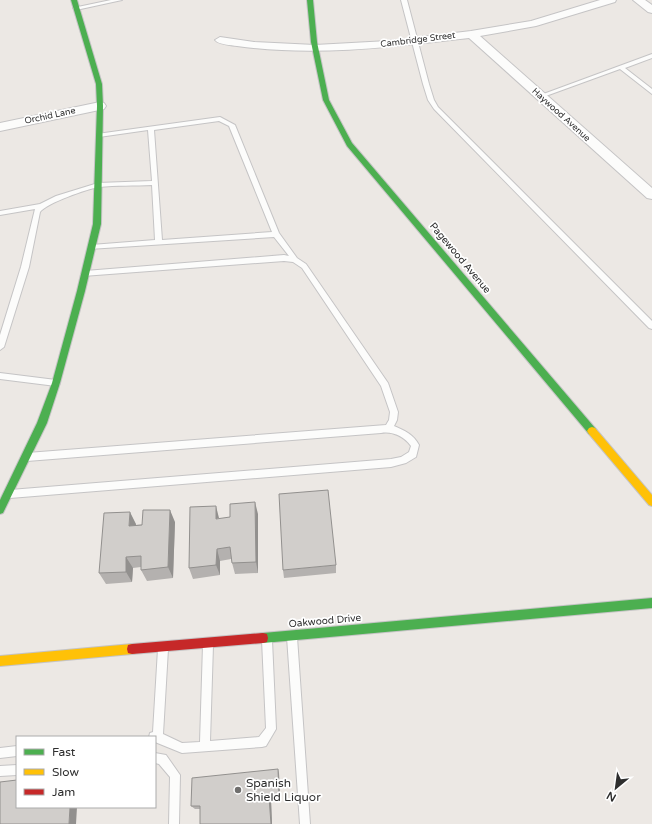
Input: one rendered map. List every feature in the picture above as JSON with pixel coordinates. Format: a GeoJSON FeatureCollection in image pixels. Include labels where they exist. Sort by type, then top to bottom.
{"type":"FeatureCollection","features":[{"type":"Feature","properties":{"kind":"street","name":"Pagewood Avenue"},"geometry":{"type":"LineString","coordinates":[[310,0],[315,48],[326,100],[349,144],[652,502]]}},
{"type":"Feature","properties":{"kind":"street","name":"Cambridge Street"},"geometry":{"type":"LineString","coordinates":[[220,40],[254,45],[315,48],[358,47],[471,34],[532,24],[611,0]]}},
{"type":"Feature","properties":{"kind":"street"},"geometry":{"type":"LineString","coordinates":[[638,0],[652,10]]}},
{"type":"Feature","properties":{"kind":"street"},"geometry":{"type":"LineString","coordinates":[[0,510],[42,423],[56,383],[97,224],[100,106],[99,84],[75,4]]}},
{"type":"Feature","properties":{"kind":"street","name":"Haywood Avenue"},"geometry":{"type":"LineString","coordinates":[[471,34],[652,195]]}},
{"type":"Feature","properties":{"kind":"street","name":"Orchid Lane"},"geometry":{"type":"LineString","coordinates":[[0,127],[100,106]]}},
{"type":"Feature","properties":{"kind":"street","name":"Oakwood Drive"},"geometry":{"type":"LineString","coordinates":[[0,661],[652,603]]}},
{"type":"Feature","properties":{"kind":"lane"},"geometry":{"type":"LineString","coordinates":[[75,4],[119,0]]}},
{"type":"Feature","properties":{"kind":"lane"},"geometry":{"type":"LineString","coordinates":[[404,0],[416,41],[426,84],[431,100],[436,108],[652,326]]}},
{"type":"Feature","properties":{"kind":"lane"},"geometry":{"type":"LineString","coordinates":[[541,96],[652,56]]}},
{"type":"Feature","properties":{"kind":"lane"},"geometry":{"type":"LineString","coordinates":[[621,67],[652,92]]}},
{"type":"Feature","properties":{"kind":"lane"},"geometry":{"type":"LineString","coordinates":[[99,135],[220,119],[232,124],[276,234],[295,260],[304,266],[385,385],[394,412],[389,428]]}},
{"type":"Feature","properties":{"kind":"lane"},"geometry":{"type":"LineString","coordinates":[[151,128],[159,242]]}},
{"type":"Feature","properties":{"kind":"lane"},"geometry":{"type":"LineString","coordinates":[[0,213],[41,206],[58,198],[98,185],[155,183]]}},
{"type":"Feature","properties":{"kind":"lane"},"geometry":{"type":"LineString","coordinates":[[0,347],[25,268],[38,211],[41,206]]}},
{"type":"Feature","properties":{"kind":"lane"},"geometry":{"type":"LineString","coordinates":[[91,247],[276,234]]}},
{"type":"Feature","properties":{"kind":"lane"},"geometry":{"type":"LineString","coordinates":[[85,274],[284,258],[295,260]]}},
{"type":"Feature","properties":{"kind":"lane"},"geometry":{"type":"LineString","coordinates":[[0,376],[56,383]]}},
{"type":"Feature","properties":{"kind":"lane"},"geometry":{"type":"LineString","coordinates":[[7,495],[391,462],[403,460],[413,454],[415,445],[409,438],[389,428],[381,430],[26,457]]}},
{"type":"Feature","properties":{"kind":"lane"},"geometry":{"type":"LineString","coordinates":[[292,635],[306,824]]}},
{"type":"Feature","properties":{"kind":"lane"},"geometry":{"type":"LineString","coordinates":[[163,646],[156,737],[182,748],[205,747],[262,742],[271,729],[267,637]]}},
{"type":"Feature","properties":{"kind":"lane"},"geometry":{"type":"LineString","coordinates":[[205,747],[208,643]]}},
{"type":"Feature","properties":{"kind":"lane"},"geometry":{"type":"LineString","coordinates":[[0,753],[16,751]]}},
{"type":"Feature","properties":{"kind":"lane"},"geometry":{"type":"LineString","coordinates":[[156,758],[162,759],[175,775],[174,824]]}},
{"type":"Feature","properties":{"kind":"lane"},"geometry":{"type":"LineString","coordinates":[[0,772],[16,770]]}},
{"type":"Feature","properties":{"kind":"building"},"geometry":{"type":"Polygon","coordinates":[[[328,490],[336,565],[283,570],[279,494],[328,490]]]}},
{"type":"Feature","properties":{"kind":"building"},"geometry":{"type":"Polygon","coordinates":[[[255,502],[256,562],[232,563],[230,547],[217,549],[216,565],[189,568],[190,507],[216,506],[216,519],[230,517],[230,504],[255,502]]]}},
{"type":"Feature","properties":{"kind":"building"},"geometry":{"type":"Polygon","coordinates":[[[143,510],[170,510],[168,567],[141,570],[141,556],[126,557],[126,572],[99,573],[104,513],[130,512],[129,526],[142,525],[143,510]]]}},
{"type":"Feature","properties":{"kind":"building","name":"Spanish Shield Liquor"},"geometry":{"type":"Polygon","coordinates":[[[278,769],[279,796],[269,797],[271,824],[200,824],[200,806],[191,806],[192,778],[278,769]]]}},
{"type":"Feature","properties":{"kind":"building"},"geometry":{"type":"Polygon","coordinates":[[[16,780],[16,808],[70,808],[69,824],[0,824],[0,782],[16,780]]]}},
{"type":"Feature","properties":{"kind":"traffic: fast"},"geometry":{"type":"LineString","coordinates":[[0,510],[42,423],[56,383],[81,291],[97,224],[100,106],[99,84],[74,0]]}},
{"type":"Feature","properties":{"kind":"traffic: fast"},"geometry":{"type":"LineString","coordinates":[[310,0],[314,42],[326,100],[349,144],[592,431]]}},
{"type":"Feature","properties":{"kind":"traffic: fast"},"geometry":{"type":"LineString","coordinates":[[263,638],[652,603]]}},
{"type":"Feature","properties":{"kind":"traffic: slow"},"geometry":{"type":"LineString","coordinates":[[592,431],[652,502]]}},
{"type":"Feature","properties":{"kind":"traffic: slow"},"geometry":{"type":"LineString","coordinates":[[0,661],[132,649]]}},
{"type":"Feature","properties":{"kind":"traffic: jam"},"geometry":{"type":"LineString","coordinates":[[132,649],[263,638]]}},
{"type":"Feature","properties":{"kind":"place","name":"Spanish Shield Liquor"},"geometry":{"type":"Point","coordinates":[238,790]}}]}
